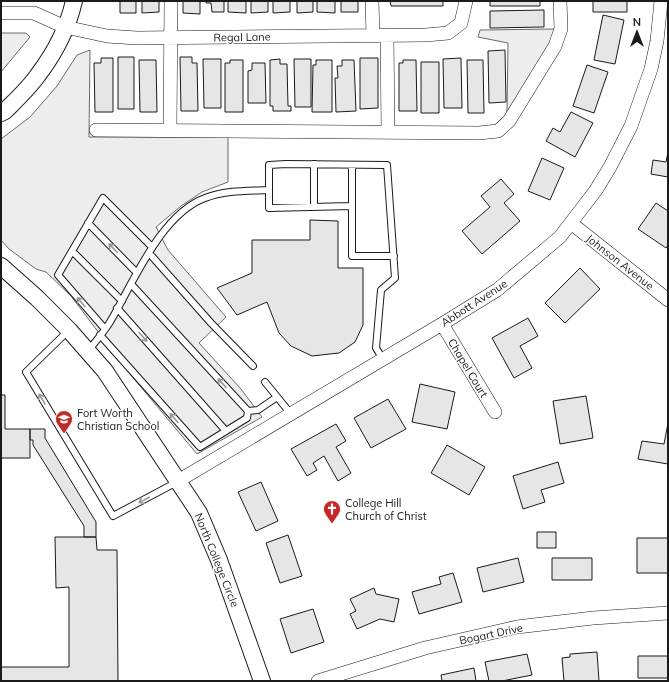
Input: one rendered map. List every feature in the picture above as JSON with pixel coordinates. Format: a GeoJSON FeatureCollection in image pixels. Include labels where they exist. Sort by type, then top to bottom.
{"type":"FeatureCollection","features":[{"type":"Feature","properties":{"kind":"street"},"geometry":{"type":"LineString","coordinates":[[1,113],[5,111],[38,76],[56,47],[71,14],[74,1]]}},
{"type":"Feature","properties":{"kind":"street"},"geometry":{"type":"LineString","coordinates":[[170,130],[171,1]]}},
{"type":"Feature","properties":{"kind":"street"},"geometry":{"type":"LineString","coordinates":[[372,1],[373,36]]}},
{"type":"Feature","properties":{"kind":"street","name":"Regal Lane"},"geometry":{"type":"LineString","coordinates":[[1,13],[34,13],[65,26],[107,36],[171,38],[426,35],[448,33],[461,24],[466,1]]}},
{"type":"Feature","properties":{"kind":"street"},"geometry":{"type":"LineString","coordinates":[[96,130],[388,131],[479,133],[498,131],[509,121],[555,46],[560,29],[560,1]]}},
{"type":"Feature","properties":{"kind":"street","name":"Abbott Avenue"},"geometry":{"type":"LineString","coordinates":[[178,481],[497,290],[560,237],[603,178],[631,126],[651,69],[657,41],[661,1]]}},
{"type":"Feature","properties":{"kind":"street"},"geometry":{"type":"LineString","coordinates":[[387,36],[388,131]]}},
{"type":"Feature","properties":{"kind":"street","name":"Johnson Avenue"},"geometry":{"type":"LineString","coordinates":[[571,223],[668,300]]}},
{"type":"Feature","properties":{"kind":"street","name":"North College Circle"},"geometry":{"type":"LineString","coordinates":[[1,266],[37,298],[69,330],[105,371],[199,513],[219,560],[262,681]]}},
{"type":"Feature","properties":{"kind":"street","name":"Chapel Court"},"geometry":{"type":"LineString","coordinates":[[442,324],[495,412]]}},
{"type":"Feature","properties":{"kind":"street","name":"Bogart Drive"},"geometry":{"type":"LineString","coordinates":[[318,681],[425,648],[517,627],[593,618],[668,612]]}},
{"type":"Feature","properties":{"kind":"lane"},"geometry":{"type":"LineString","coordinates":[[314,164],[314,207]]}},
{"type":"Feature","properties":{"kind":"lane"},"geometry":{"type":"LineString","coordinates":[[352,164],[352,256],[394,256]]}},
{"type":"Feature","properties":{"kind":"lane"},"geometry":{"type":"LineString","coordinates":[[352,206],[269,208],[269,165],[387,165],[395,278],[381,290],[376,348],[383,359]]}},
{"type":"Feature","properties":{"kind":"lane"},"geometry":{"type":"LineString","coordinates":[[88,351],[105,329],[155,241],[170,224],[188,208],[204,198],[220,193],[268,190]]}},
{"type":"Feature","properties":{"kind":"lane"},"geometry":{"type":"LineString","coordinates":[[105,329],[58,275],[103,198],[150,250],[211,323],[253,366]]}},
{"type":"Feature","properties":{"kind":"lane"},"geometry":{"type":"LineString","coordinates":[[88,223],[138,273]]}},
{"type":"Feature","properties":{"kind":"lane"},"geometry":{"type":"LineString","coordinates":[[72,250],[122,301]]}},
{"type":"Feature","properties":{"kind":"lane"},"geometry":{"type":"LineString","coordinates":[[131,284],[248,411]]}},
{"type":"Feature","properties":{"kind":"lane"},"geometry":{"type":"LineString","coordinates":[[117,308],[226,431]]}},
{"type":"Feature","properties":{"kind":"lane"},"geometry":{"type":"LineString","coordinates":[[69,330],[26,372],[113,516],[178,481]]}},
{"type":"Feature","properties":{"kind":"lane"},"geometry":{"type":"LineString","coordinates":[[100,335],[200,447],[247,418],[248,411]]}},
{"type":"Feature","properties":{"kind":"lane"},"geometry":{"type":"LineString","coordinates":[[265,382],[291,414]]}},
{"type":"Feature","properties":{"kind":"lane"},"geometry":{"type":"LineString","coordinates":[[248,411],[258,410],[277,397]]}},
{"type":"Feature","properties":{"kind":"shaded area"},"geometry":{"type":"Polygon","coordinates":[[[554,29],[553,36],[548,47],[507,112],[508,43],[478,37],[480,30],[554,29]]]}},
{"type":"Feature","properties":{"kind":"shaded area"},"geometry":{"type":"Polygon","coordinates":[[[1,33],[26,33],[30,37],[1,72],[1,33]]]}},
{"type":"Feature","properties":{"kind":"shaded area"},"geometry":{"type":"Polygon","coordinates":[[[90,50],[89,137],[228,137],[228,182],[202,192],[181,206],[156,227],[168,250],[226,317],[199,343],[241,389],[262,417],[197,454],[130,374],[71,296],[46,272],[36,269],[9,249],[1,240],[1,139],[30,117],[57,86],[77,55],[90,50]]]}},
{"type":"Feature","properties":{"kind":"building"},"geometry":{"type":"Polygon","coordinates":[[[120,1],[136,1],[136,13],[120,13],[120,1]]]}},
{"type":"Feature","properties":{"kind":"building"},"geometry":{"type":"Polygon","coordinates":[[[142,1],[159,1],[159,12],[142,13],[142,1]]]}},
{"type":"Feature","properties":{"kind":"building"},"geometry":{"type":"Polygon","coordinates":[[[183,1],[200,1],[200,14],[183,13],[183,1]]]}},
{"type":"Feature","properties":{"kind":"building"},"geometry":{"type":"Polygon","coordinates":[[[206,1],[224,1],[224,12],[212,12],[211,3],[206,3],[206,1]]]}},
{"type":"Feature","properties":{"kind":"building"},"geometry":{"type":"Polygon","coordinates":[[[228,1],[246,1],[246,13],[228,12],[228,1]]]}},
{"type":"Feature","properties":{"kind":"building"},"geometry":{"type":"Polygon","coordinates":[[[251,1],[268,1],[268,12],[251,13],[251,1]]]}},
{"type":"Feature","properties":{"kind":"building"},"geometry":{"type":"Polygon","coordinates":[[[273,1],[290,1],[290,12],[273,13],[273,1]]]}},
{"type":"Feature","properties":{"kind":"building"},"geometry":{"type":"Polygon","coordinates":[[[297,1],[313,1],[313,12],[297,13],[297,1]]]}},
{"type":"Feature","properties":{"kind":"building"},"geometry":{"type":"Polygon","coordinates":[[[317,1],[335,1],[335,13],[317,12],[317,1]]]}},
{"type":"Feature","properties":{"kind":"building"},"geometry":{"type":"Polygon","coordinates":[[[341,1],[358,1],[358,12],[341,12],[341,1]]]}},
{"type":"Feature","properties":{"kind":"building"},"geometry":{"type":"Polygon","coordinates":[[[390,1],[443,1],[443,6],[391,6],[390,1]]]}},
{"type":"Feature","properties":{"kind":"building"},"geometry":{"type":"Polygon","coordinates":[[[490,1],[540,1],[540,6],[490,6],[490,1]]]}},
{"type":"Feature","properties":{"kind":"building"},"geometry":{"type":"Polygon","coordinates":[[[593,1],[627,1],[627,12],[593,12],[593,1]]]}},
{"type":"Feature","properties":{"kind":"building"},"geometry":{"type":"Polygon","coordinates":[[[544,10],[544,27],[490,28],[490,11],[544,10]]]}},
{"type":"Feature","properties":{"kind":"building"},"geometry":{"type":"Polygon","coordinates":[[[603,15],[624,20],[615,64],[594,60],[603,15]]]}},
{"type":"Feature","properties":{"kind":"building"},"geometry":{"type":"Polygon","coordinates":[[[505,50],[506,102],[489,103],[488,51],[505,50]]]}},
{"type":"Feature","properties":{"kind":"building"},"geometry":{"type":"Polygon","coordinates":[[[118,57],[134,57],[134,109],[118,109],[118,57]]]}},
{"type":"Feature","properties":{"kind":"building"},"geometry":{"type":"Polygon","coordinates":[[[180,57],[192,57],[192,63],[197,63],[198,111],[181,111],[180,57]]]}},
{"type":"Feature","properties":{"kind":"building"},"geometry":{"type":"Polygon","coordinates":[[[101,58],[113,58],[113,112],[95,112],[94,63],[101,63],[101,58]]]}},
{"type":"Feature","properties":{"kind":"building"},"geometry":{"type":"Polygon","coordinates":[[[360,58],[378,58],[378,108],[360,109],[360,58]]]}},
{"type":"Feature","properties":{"kind":"building"},"geometry":{"type":"Polygon","coordinates":[[[461,58],[462,108],[444,108],[443,59],[461,58]]]}},
{"type":"Feature","properties":{"kind":"building"},"geometry":{"type":"Polygon","coordinates":[[[203,59],[221,59],[221,108],[204,108],[203,59]]]}},
{"type":"Feature","properties":{"kind":"building"},"geometry":{"type":"Polygon","coordinates":[[[280,59],[280,64],[287,64],[288,106],[291,106],[291,111],[273,111],[273,106],[270,106],[270,60],[280,59]]]}},
{"type":"Feature","properties":{"kind":"building"},"geometry":{"type":"Polygon","coordinates":[[[294,59],[311,59],[311,107],[295,107],[294,59]]]}},
{"type":"Feature","properties":{"kind":"building"},"geometry":{"type":"Polygon","coordinates":[[[139,60],[156,60],[157,112],[140,112],[139,60]]]}},
{"type":"Feature","properties":{"kind":"building"},"geometry":{"type":"Polygon","coordinates":[[[230,60],[243,60],[243,112],[225,112],[225,63],[230,63],[230,60]]]}},
{"type":"Feature","properties":{"kind":"building"},"geometry":{"type":"Polygon","coordinates":[[[316,60],[332,60],[332,112],[312,112],[313,65],[316,65],[316,60]]]}},
{"type":"Feature","properties":{"kind":"building"},"geometry":{"type":"Polygon","coordinates":[[[342,60],[354,60],[356,111],[336,112],[335,78],[338,78],[337,66],[342,66],[342,60]]]}},
{"type":"Feature","properties":{"kind":"building"},"geometry":{"type":"Polygon","coordinates":[[[403,60],[416,60],[417,111],[399,111],[399,63],[403,63],[403,60]]]}},
{"type":"Feature","properties":{"kind":"building"},"geometry":{"type":"Polygon","coordinates":[[[467,60],[483,60],[484,113],[468,113],[467,60]]]}},
{"type":"Feature","properties":{"kind":"building"},"geometry":{"type":"Polygon","coordinates":[[[421,62],[439,62],[439,113],[421,113],[421,62]]]}},
{"type":"Feature","properties":{"kind":"building"},"geometry":{"type":"Polygon","coordinates":[[[252,63],[265,63],[266,103],[248,103],[248,71],[252,70],[252,63]]]}},
{"type":"Feature","properties":{"kind":"building"},"geometry":{"type":"Polygon","coordinates":[[[587,65],[608,72],[594,113],[573,106],[587,65]]]}},
{"type":"Feature","properties":{"kind":"building"},"geometry":{"type":"Polygon","coordinates":[[[571,112],[593,123],[575,157],[546,141],[553,128],[560,132],[571,112]]]}},
{"type":"Feature","properties":{"kind":"building"},"geometry":{"type":"Polygon","coordinates":[[[668,152],[668,177],[651,174],[653,160],[666,162],[668,152]]]}},
{"type":"Feature","properties":{"kind":"building"},"geometry":{"type":"Polygon","coordinates":[[[542,158],[564,168],[550,200],[528,191],[542,158]]]}},
{"type":"Feature","properties":{"kind":"building"},"geometry":{"type":"Polygon","coordinates":[[[501,179],[514,194],[504,203],[520,221],[482,254],[462,231],[490,207],[481,196],[501,179]]]}},
{"type":"Feature","properties":{"kind":"building"},"geometry":{"type":"Polygon","coordinates":[[[656,203],[668,211],[668,245],[666,248],[638,229],[656,203]]]}},
{"type":"Feature","properties":{"kind":"building"},"geometry":{"type":"Polygon","coordinates":[[[310,220],[338,221],[338,268],[363,268],[363,325],[355,342],[339,353],[312,356],[291,346],[279,333],[267,302],[237,315],[217,288],[252,273],[252,240],[310,240],[310,220]]]}},
{"type":"Feature","properties":{"kind":"building"},"geometry":{"type":"Polygon","coordinates":[[[580,268],[600,289],[565,323],[545,303],[580,268]]]}},
{"type":"Feature","properties":{"kind":"building"},"geometry":{"type":"Polygon","coordinates":[[[528,318],[538,336],[520,346],[532,368],[514,378],[492,338],[528,318]]]}},
{"type":"Feature","properties":{"kind":"building"},"geometry":{"type":"Polygon","coordinates":[[[420,384],[455,392],[447,429],[412,422],[420,384]]]}},
{"type":"Feature","properties":{"kind":"building"},"geometry":{"type":"Polygon","coordinates":[[[1,395],[5,395],[5,429],[30,429],[30,458],[1,458],[1,395]]]}},
{"type":"Feature","properties":{"kind":"building"},"geometry":{"type":"Polygon","coordinates":[[[586,396],[593,438],[560,444],[553,401],[586,396]]]}},
{"type":"Feature","properties":{"kind":"building"},"geometry":{"type":"Polygon","coordinates":[[[388,399],[406,429],[371,448],[354,418],[388,399]]]}},
{"type":"Feature","properties":{"kind":"building"},"geometry":{"type":"Polygon","coordinates":[[[668,423],[668,464],[638,459],[642,441],[664,444],[668,423]]]}},
{"type":"Feature","properties":{"kind":"building"},"geometry":{"type":"Polygon","coordinates":[[[336,424],[346,441],[336,447],[351,473],[338,481],[324,456],[313,463],[317,470],[307,476],[291,449],[336,424]]]}},
{"type":"Feature","properties":{"kind":"building"},"geometry":{"type":"Polygon","coordinates":[[[30,429],[45,429],[45,438],[96,522],[96,537],[84,537],[84,526],[33,445],[33,440],[30,440],[30,429]]]}},
{"type":"Feature","properties":{"kind":"building"},"geometry":{"type":"Polygon","coordinates":[[[447,445],[485,467],[469,495],[431,473],[447,445]]]}},
{"type":"Feature","properties":{"kind":"building"},"geometry":{"type":"Polygon","coordinates":[[[558,462],[564,483],[541,490],[545,502],[523,509],[513,476],[558,462]]]}},
{"type":"Feature","properties":{"kind":"building"},"geometry":{"type":"Polygon","coordinates":[[[261,482],[278,521],[256,531],[238,492],[261,482]]]}},
{"type":"Feature","properties":{"kind":"building"},"geometry":{"type":"Polygon","coordinates":[[[537,532],[556,532],[556,548],[537,548],[537,532]]]}},
{"type":"Feature","properties":{"kind":"building"},"geometry":{"type":"Polygon","coordinates":[[[288,535],[302,576],[280,583],[266,543],[288,535]]]}},
{"type":"Feature","properties":{"kind":"building"},"geometry":{"type":"Polygon","coordinates":[[[55,537],[96,537],[97,550],[117,550],[118,681],[1,681],[1,667],[69,667],[69,587],[56,588],[55,537]]]}},
{"type":"Feature","properties":{"kind":"building"},"geometry":{"type":"Polygon","coordinates":[[[637,538],[668,538],[668,573],[637,573],[637,538]]]}},
{"type":"Feature","properties":{"kind":"building"},"geometry":{"type":"Polygon","coordinates":[[[518,558],[524,582],[483,592],[477,568],[518,558]]]}},
{"type":"Feature","properties":{"kind":"building"},"geometry":{"type":"Polygon","coordinates":[[[552,558],[592,558],[592,580],[552,580],[552,558]]]}},
{"type":"Feature","properties":{"kind":"building"},"geometry":{"type":"Polygon","coordinates":[[[453,573],[462,602],[419,614],[412,592],[441,584],[439,577],[453,573]]]}},
{"type":"Feature","properties":{"kind":"building"},"geometry":{"type":"Polygon","coordinates":[[[374,588],[376,594],[399,599],[394,622],[380,619],[357,629],[350,614],[356,611],[350,599],[374,588]]]}},
{"type":"Feature","properties":{"kind":"building"},"geometry":{"type":"Polygon","coordinates":[[[313,609],[324,642],[291,653],[280,619],[313,609]]]}},
{"type":"Feature","properties":{"kind":"building"},"geometry":{"type":"Polygon","coordinates":[[[597,652],[599,681],[564,681],[562,658],[570,657],[570,654],[597,652]]]}},
{"type":"Feature","properties":{"kind":"building"},"geometry":{"type":"Polygon","coordinates":[[[527,654],[532,675],[502,681],[489,681],[485,662],[527,654]]]}},
{"type":"Feature","properties":{"kind":"building"},"geometry":{"type":"Polygon","coordinates":[[[638,656],[668,656],[668,678],[638,678],[638,656]]]}},
{"type":"Feature","properties":{"kind":"building"},"geometry":{"type":"Polygon","coordinates":[[[474,668],[476,681],[442,681],[441,675],[474,668]]]}},
{"type":"Feature","properties":{"kind":"place","name":"Fort Worth Christian School"},"geometry":{"type":"Point","coordinates":[64,434]}},
{"type":"Feature","properties":{"kind":"place","name":"College Hill Church of Christ"},"geometry":{"type":"Point","coordinates":[332,524]}}]}
